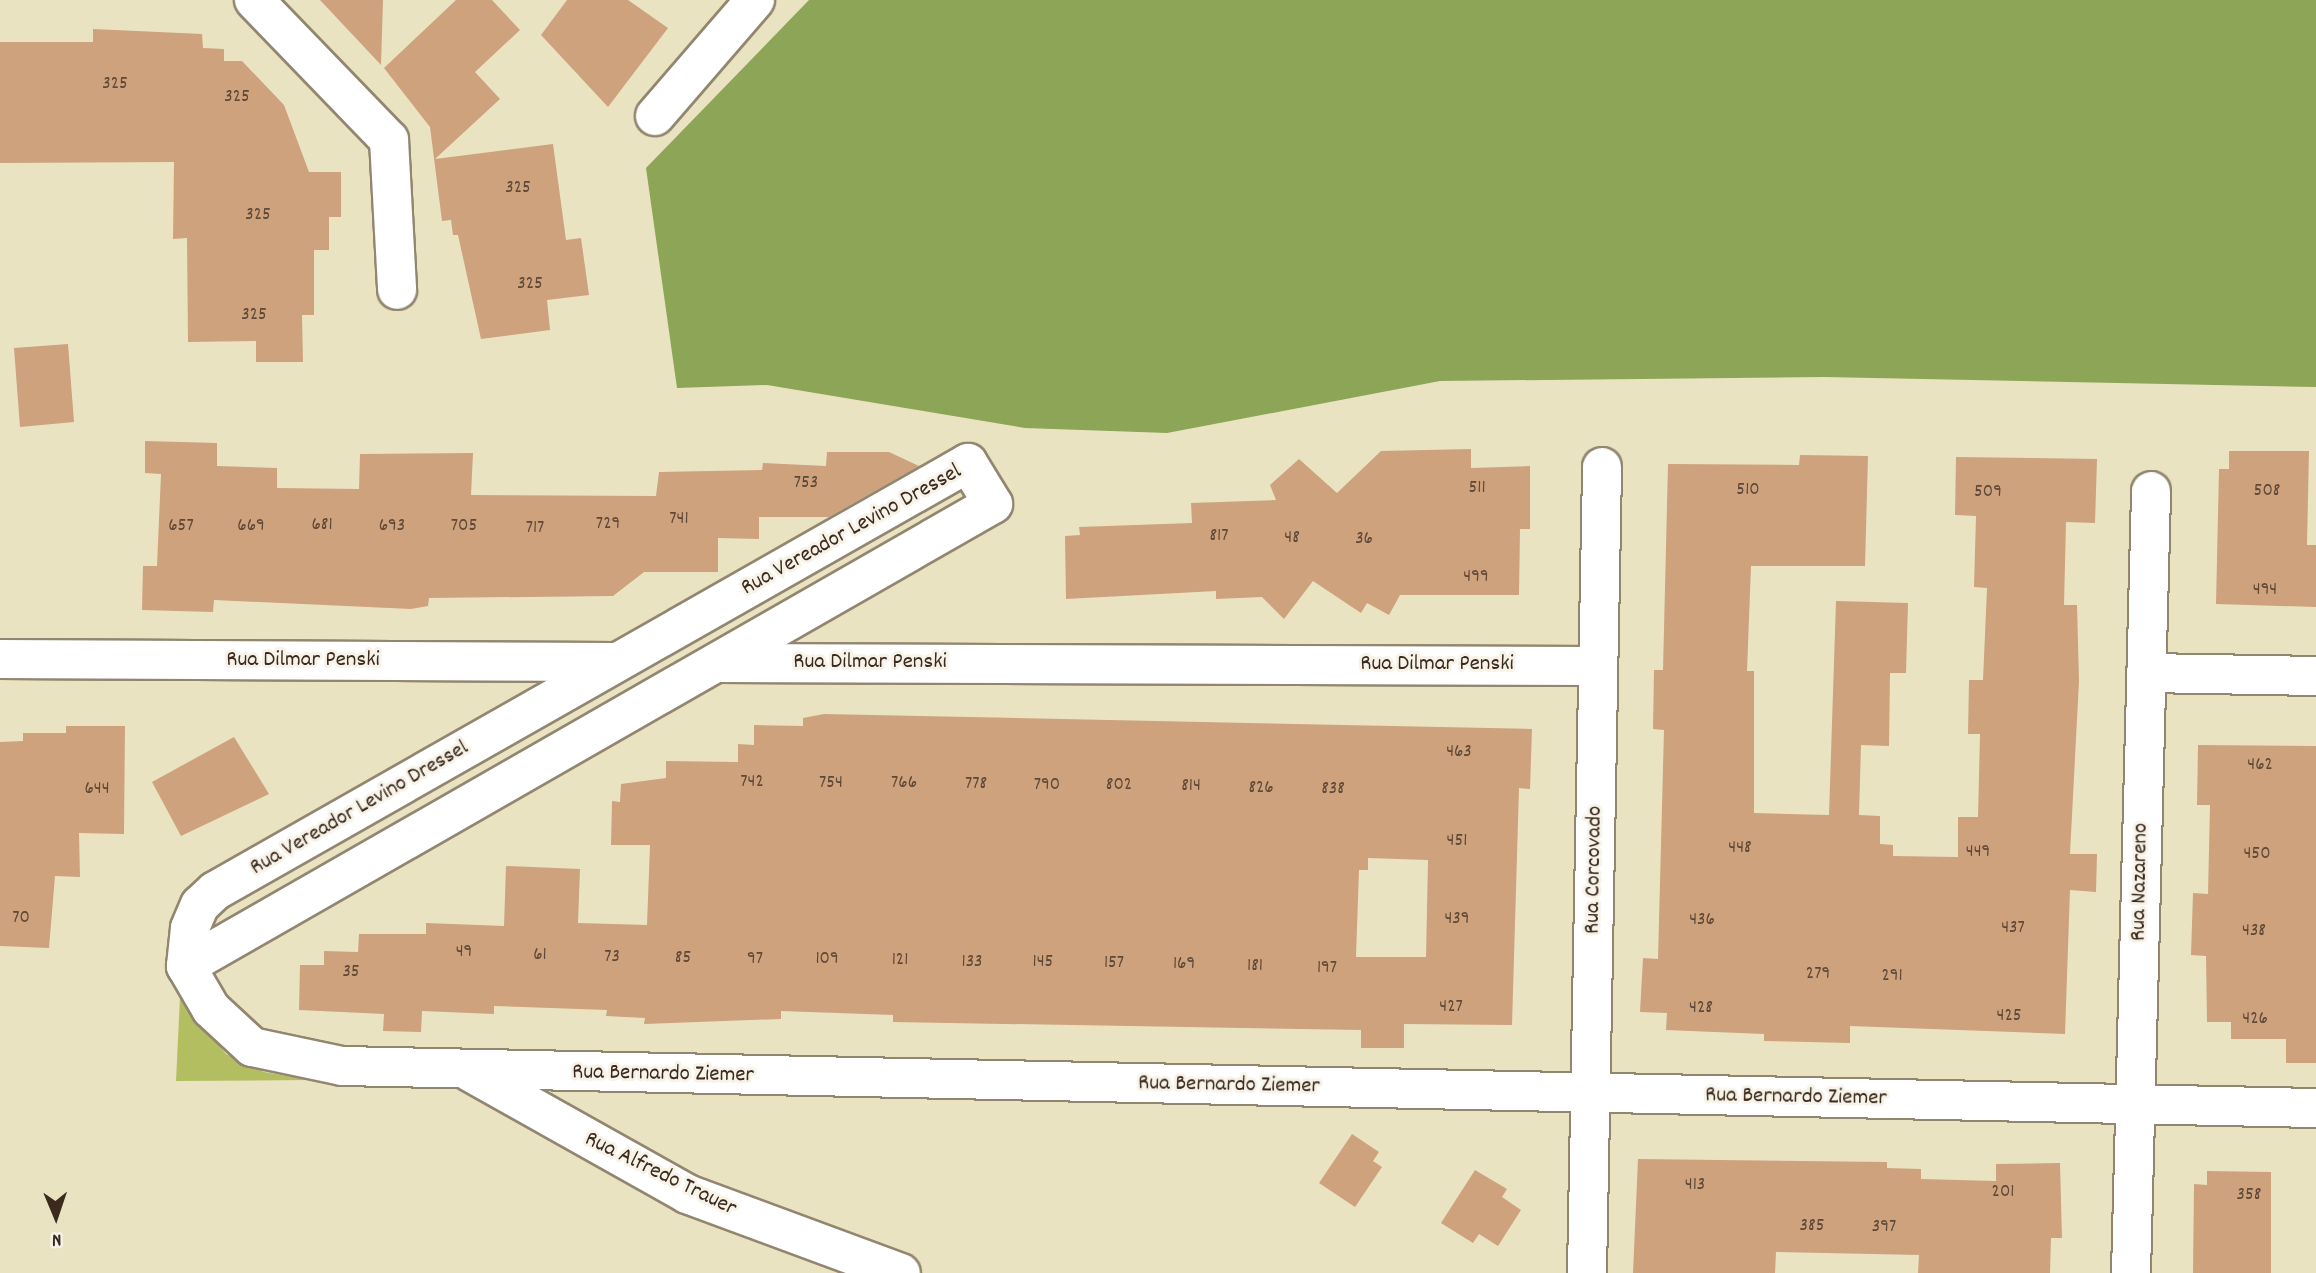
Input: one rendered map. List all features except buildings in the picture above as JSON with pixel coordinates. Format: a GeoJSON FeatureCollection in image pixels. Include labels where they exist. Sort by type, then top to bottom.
{"type":"FeatureCollection","features":[{"type":"Feature","properties":{"kind":"street"},"geometry":{"type":"LineString","coordinates":[[254,0],[389,140],[397,290]]}},
{"type":"Feature","properties":{"kind":"street"},"geometry":{"type":"LineString","coordinates":[[655,116],[755,0]]}},
{"type":"Feature","properties":{"kind":"street","name":"Rua Vereador Levino Dressel"},"geometry":{"type":"LineString","coordinates":[[968,463],[993,504],[186,965],[190,928],[200,905],[215,891],[968,463]]}},
{"type":"Feature","properties":{"kind":"street","name":"Rua Corcovado"},"geometry":{"type":"LineString","coordinates":[[1587,1273],[1602,467]]}},
{"type":"Feature","properties":{"kind":"street","name":"Rua Nazareno"},"geometry":{"type":"LineString","coordinates":[[2131,1273],[2151,491]]}},
{"type":"Feature","properties":{"kind":"street","name":"Rua Dilmar Penski"},"geometry":{"type":"LineString","coordinates":[[0,659],[1598,666]]}},
{"type":"Feature","properties":{"kind":"street"},"geometry":{"type":"LineString","coordinates":[[2146,673],[2316,676]]}},
{"type":"Feature","properties":{"kind":"street","name":"Rua Bernardo Ziemer"},"geometry":{"type":"LineString","coordinates":[[186,965],[231,1032],[282,1058],[468,1071],[2316,1108]]}},
{"type":"Feature","properties":{"kind":"street","name":"Rua Alfredo Trauer"},"geometry":{"type":"LineString","coordinates":[[468,1071],[687,1194],[887,1270]]}},
{"type":"Feature","properties":{"kind":"green space"},"geometry":{"type":"Polygon","coordinates":[[[809,0],[2316,0],[2316,387],[1824,377],[1440,381],[1167,433],[1025,428],[767,385],[677,388],[646,168],[809,0]]]}},
{"type":"Feature","properties":{"kind":"green space"},"geometry":{"type":"Polygon","coordinates":[[[180,997],[226,1054],[264,1072],[310,1080],[176,1081],[180,997]]]}}]}
